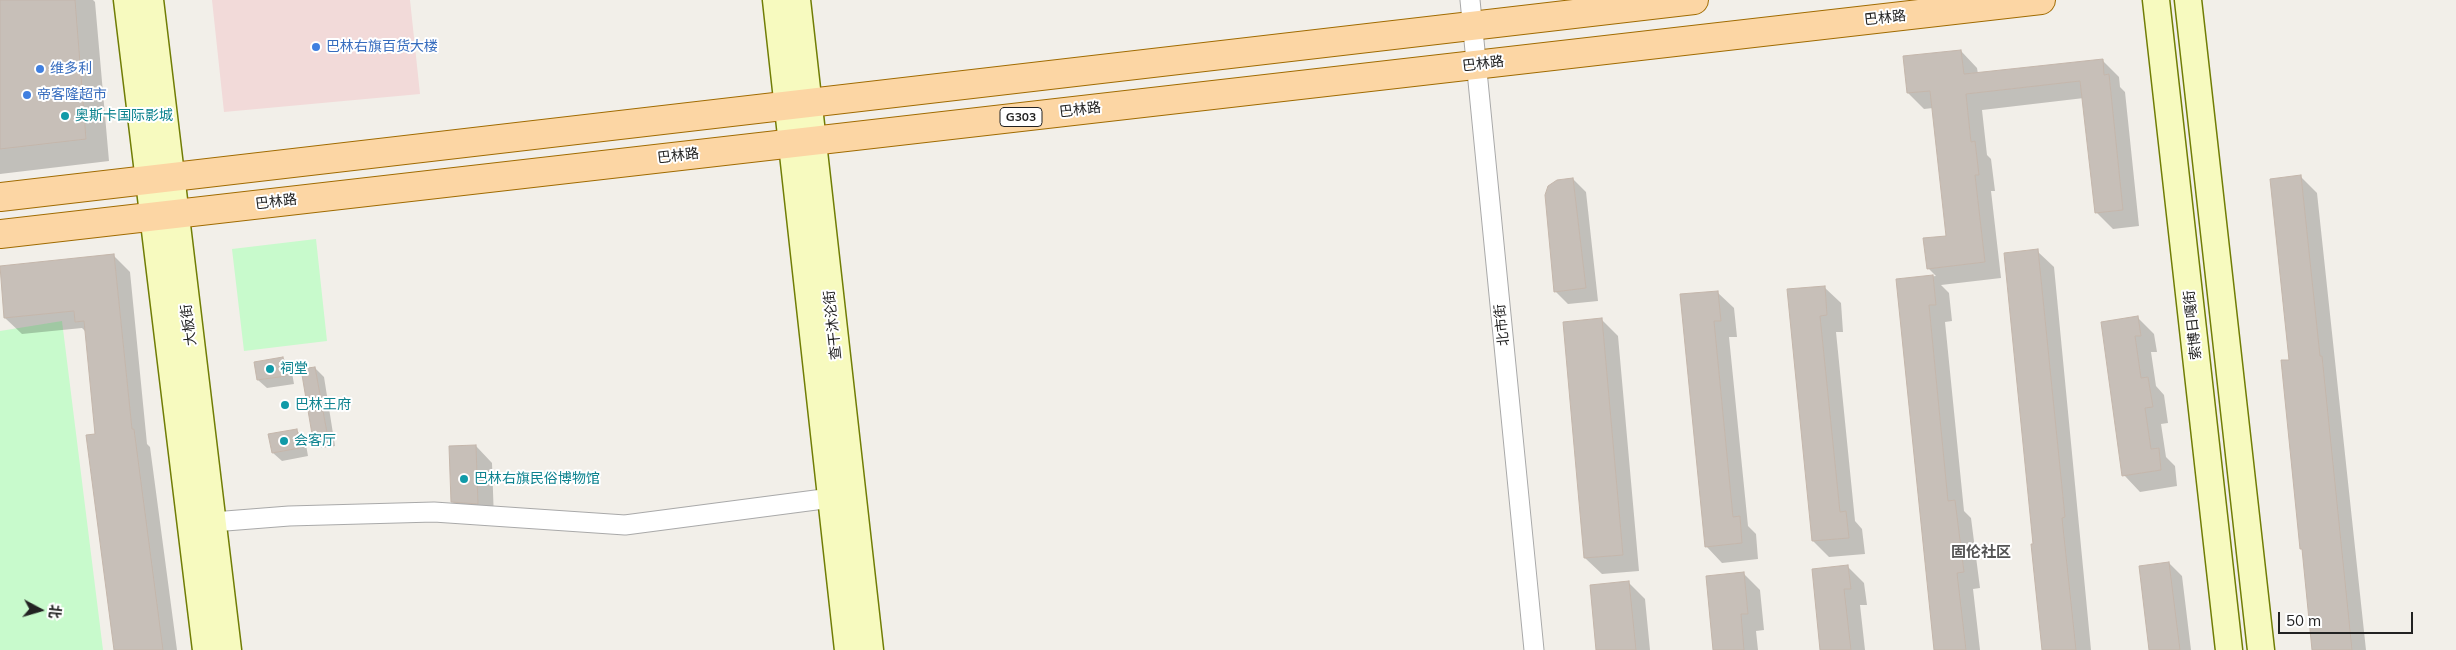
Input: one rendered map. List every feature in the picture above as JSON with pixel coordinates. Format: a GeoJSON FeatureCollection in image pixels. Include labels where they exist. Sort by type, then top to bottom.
{"type":"FeatureCollection","features":[{"type":"Feature","properties":{"kind":"main road"},"geometry":{"type":"LineString","coordinates":[[0,196],[798,104],[1471,13],[1694,0]]}},
{"type":"Feature","properties":{"kind":"main road","name":"巴林路"},"geometry":{"type":"LineString","coordinates":[[0,234],[2041,0]]}},
{"type":"Feature","properties":{"kind":"street","name":"大板街"},"geometry":{"type":"LineString","coordinates":[[127,0],[160,178]]}},
{"type":"Feature","properties":{"kind":"street","name":"大板街"},"geometry":{"type":"LineString","coordinates":[[150,0],[160,178],[206,650]]}},
{"type":"Feature","properties":{"kind":"street","name":"查干沐沦街"},"geometry":{"type":"LineString","coordinates":[[776,0],[798,104]]}},
{"type":"Feature","properties":{"kind":"street","name":"查干沐沦街"},"geometry":{"type":"LineString","coordinates":[[797,0],[798,104],[831,498],[848,650]]}},
{"type":"Feature","properties":{"kind":"street","name":"索博日嘎街"},"geometry":{"type":"LineString","coordinates":[[2156,0],[2229,650]]}},
{"type":"Feature","properties":{"kind":"street"},"geometry":{"type":"LineString","coordinates":[[2188,0],[2261,650]]}},
{"type":"Feature","properties":{"kind":"street","name":"北市街"},"geometry":{"type":"LineString","coordinates":[[1471,13],[1534,650]]}},
{"type":"Feature","properties":{"kind":"street","name":"查干沐沦街"},"geometry":{"type":"LineString","coordinates":[[802,142],[870,650]]}},
{"type":"Feature","properties":{"kind":"street","name":"大板街"},"geometry":{"type":"LineString","coordinates":[[164,215],[213,522],[228,650]]}},
{"type":"Feature","properties":{"kind":"street"},"geometry":{"type":"LineString","coordinates":[[213,522],[289,516],[434,512],[626,525],[831,498]]}},
{"type":"Feature","properties":{"kind":"shaded area","name":"巴林右旗百货大楼"},"geometry":{"type":"Polygon","coordinates":[[[212,0],[410,0],[420,94],[224,112],[212,0]]]}},
{"type":"Feature","properties":{"kind":"green space"},"geometry":{"type":"Polygon","coordinates":[[[316,239],[327,341],[244,351],[232,249],[316,239]]]}},
{"type":"Feature","properties":{"kind":"green space"},"geometry":{"type":"Polygon","coordinates":[[[62,321],[103,650],[0,650],[0,331],[62,321]]]}},
{"type":"Feature","properties":{"kind":"building","name":"维多利"},"geometry":{"type":"Polygon","coordinates":[[[0,0],[75,0],[86,139],[0,149],[0,0]]]}},
{"type":"Feature","properties":{"kind":"building"},"geometry":{"type":"Polygon","coordinates":[[[1961,50],[1964,74],[2103,59],[2104,75],[2109,74],[2123,210],[2095,213],[2080,81],[1966,94],[1971,142],[1975,141],[1979,175],[1975,175],[1985,262],[1927,269],[1923,238],[1946,236],[1930,91],[1907,93],[1903,56],[1961,50]]]}},
{"type":"Feature","properties":{"kind":"building"},"geometry":{"type":"Polygon","coordinates":[[[2301,175],[2320,356],[2322,356],[2352,650],[2312,650],[2302,549],[2300,549],[2281,360],[2289,360],[2270,179],[2301,175]]]}},
{"type":"Feature","properties":{"kind":"building"},"geometry":{"type":"Polygon","coordinates":[[[1573,178],[1586,288],[1554,292],[1545,195],[1548,186],[1557,180],[1573,178]]]}},
{"type":"Feature","properties":{"kind":"building"},"geometry":{"type":"Polygon","coordinates":[[[2038,249],[2065,517],[2062,518],[2076,650],[2042,650],[2031,544],[2033,544],[2004,253],[2038,249]]]}},
{"type":"Feature","properties":{"kind":"building"},"geometry":{"type":"Polygon","coordinates":[[[114,254],[132,429],[134,429],[163,650],[114,650],[86,435],[95,434],[84,321],[75,322],[74,311],[4,318],[0,266],[114,254]]]}},
{"type":"Feature","properties":{"kind":"building"},"geometry":{"type":"Polygon","coordinates":[[[1933,275],[1936,305],[1929,305],[1948,501],[1955,500],[1964,572],[1957,573],[1966,650],[1934,650],[1896,279],[1933,275]]]}},
{"type":"Feature","properties":{"kind":"building"},"geometry":{"type":"Polygon","coordinates":[[[1825,286],[1827,315],[1820,316],[1840,512],[1846,511],[1849,538],[1812,541],[1787,289],[1825,286]]]}},
{"type":"Feature","properties":{"kind":"building"},"geometry":{"type":"Polygon","coordinates":[[[1718,291],[1721,321],[1714,321],[1733,517],[1740,516],[1742,543],[1705,547],[1680,294],[1718,291]]]}},
{"type":"Feature","properties":{"kind":"building"},"geometry":{"type":"Polygon","coordinates":[[[2138,316],[2141,336],[2135,336],[2141,378],[2148,377],[2153,407],[2145,408],[2151,449],[2159,448],[2161,470],[2122,476],[2101,322],[2138,316]]]}},
{"type":"Feature","properties":{"kind":"building"},"geometry":{"type":"Polygon","coordinates":[[[1602,318],[1623,555],[1584,558],[1563,322],[1602,318]]]}},
{"type":"Feature","properties":{"kind":"building","name":"祠堂"},"geometry":{"type":"Polygon","coordinates":[[[283,357],[286,376],[257,380],[254,362],[283,357]]]}},
{"type":"Feature","properties":{"kind":"building"},"geometry":{"type":"Polygon","coordinates":[[[315,367],[328,438],[313,440],[301,369],[315,367]]]}},
{"type":"Feature","properties":{"kind":"building","name":"会客厅"},"geometry":{"type":"Polygon","coordinates":[[[297,429],[300,448],[272,453],[268,434],[297,429]]]}},
{"type":"Feature","properties":{"kind":"building","name":"巴林右旗民俗博物馆"},"geometry":{"type":"Polygon","coordinates":[[[476,445],[478,504],[451,502],[449,446],[476,445]]]}},
{"type":"Feature","properties":{"kind":"building"},"geometry":{"type":"Polygon","coordinates":[[[2169,562],[2180,650],[2149,650],[2139,566],[2169,562]]]}},
{"type":"Feature","properties":{"kind":"building"},"geometry":{"type":"Polygon","coordinates":[[[1848,565],[1851,589],[1844,589],[1851,650],[1820,650],[1812,569],[1848,565]]]}},
{"type":"Feature","properties":{"kind":"building"},"geometry":{"type":"Polygon","coordinates":[[[1744,572],[1748,614],[1741,614],[1744,650],[1713,650],[1706,576],[1744,572]]]}},
{"type":"Feature","properties":{"kind":"building"},"geometry":{"type":"Polygon","coordinates":[[[1629,581],[1636,650],[1596,650],[1590,585],[1629,581]]]}},
{"type":"Feature","properties":{"kind":"place","name":"巴林右旗百货大楼"},"geometry":{"type":"Point","coordinates":[316,47]}},
{"type":"Feature","properties":{"kind":"place","name":"维多利"},"geometry":{"type":"Point","coordinates":[40,69]}},
{"type":"Feature","properties":{"kind":"place","name":"帝客隆超市"},"geometry":{"type":"Point","coordinates":[27,95]}},
{"type":"Feature","properties":{"kind":"place","name":"奥斯卡国际影城"},"geometry":{"type":"Point","coordinates":[65,116]}},
{"type":"Feature","properties":{"kind":"place","name":"祠堂"},"geometry":{"type":"Point","coordinates":[270,369]}},
{"type":"Feature","properties":{"kind":"place","name":"巴林王府"},"geometry":{"type":"Point","coordinates":[285,405]}},
{"type":"Feature","properties":{"kind":"place","name":"会客厅"},"geometry":{"type":"Point","coordinates":[284,441]}},
{"type":"Feature","properties":{"kind":"place","name":"巴林右旗民俗博物馆"},"geometry":{"type":"Point","coordinates":[464,479]}},
{"type":"Feature","properties":{"kind":"district","name":"固伦社区"},"geometry":{"type":"Point","coordinates":[1981,552]}}]}
